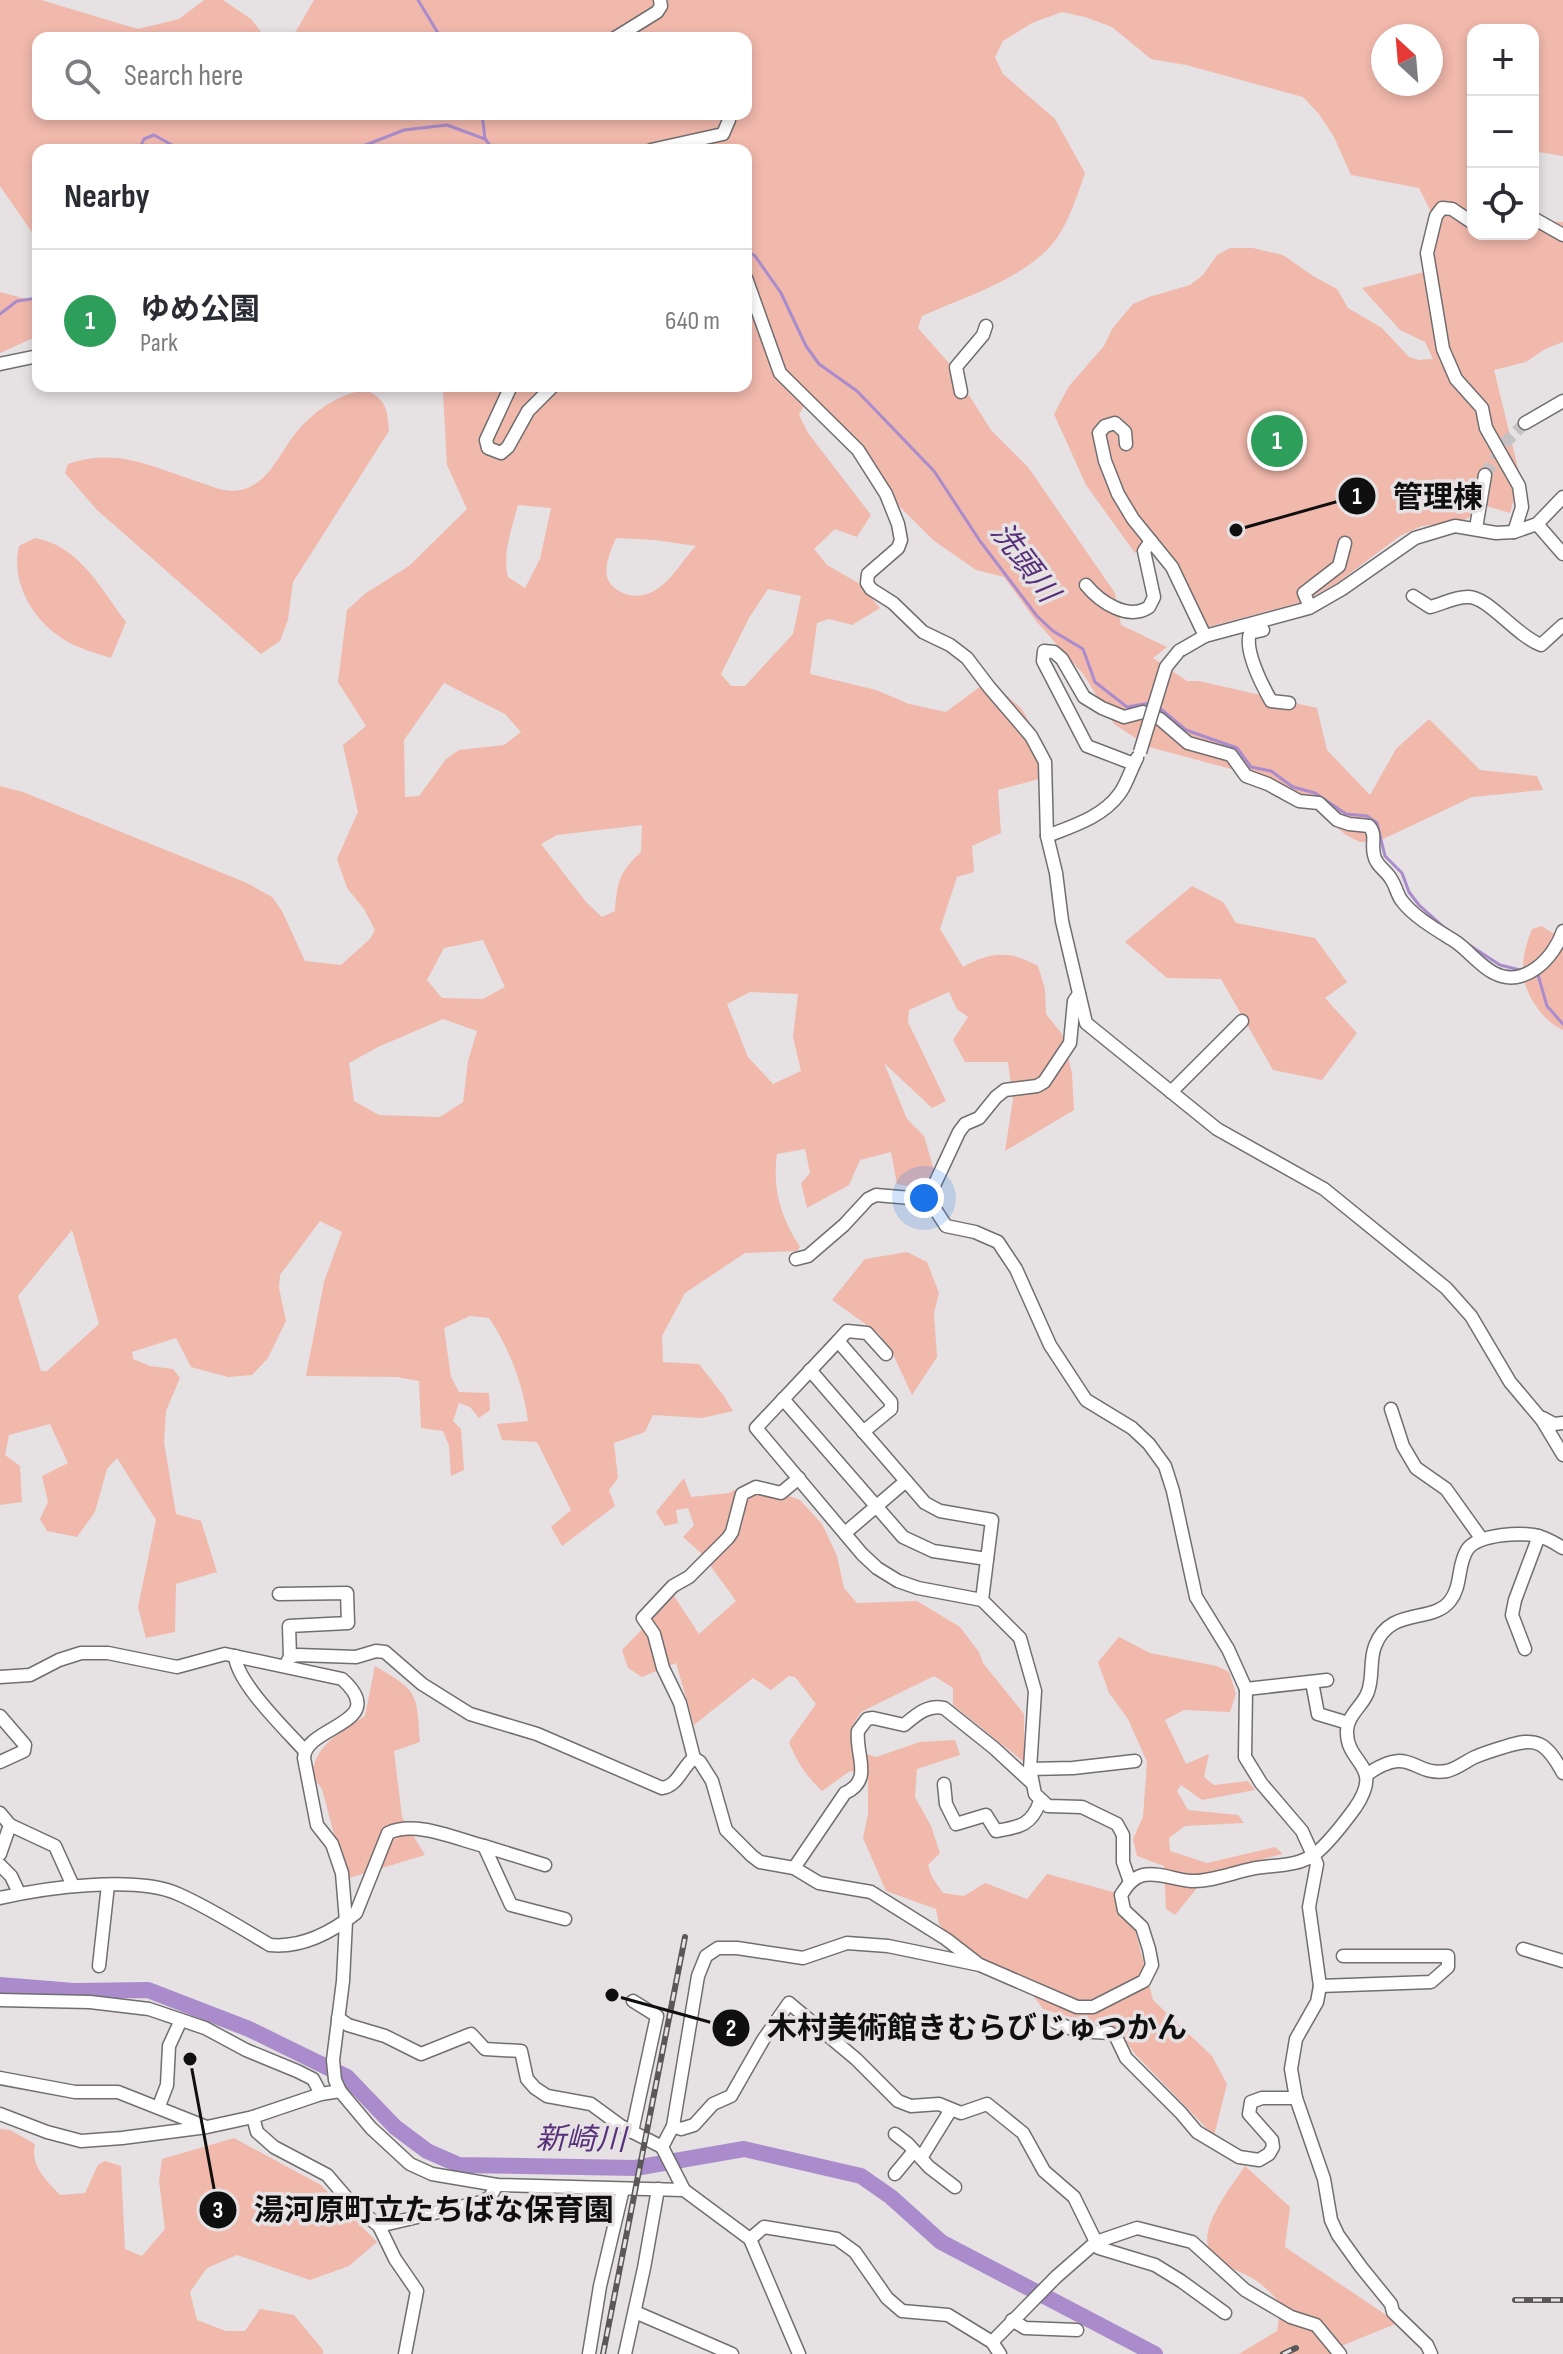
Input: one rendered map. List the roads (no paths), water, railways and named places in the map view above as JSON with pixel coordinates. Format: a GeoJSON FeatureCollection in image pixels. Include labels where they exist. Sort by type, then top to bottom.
{"type":"FeatureCollection","features":[{"type":"Feature","properties":{"kind":"street"},"geometry":{"type":"LineString","coordinates":[[625,32],[657,12],[661,6],[660,0]]}},
{"type":"Feature","properties":{"kind":"street"},"geometry":{"type":"LineString","coordinates":[[678,144],[723,134],[729,120]]}},
{"type":"Feature","properties":{"kind":"street"},"geometry":{"type":"LineString","coordinates":[[1467,219],[1452,209],[1442,208],[1436,216],[1427,253],[1443,349],[1456,379],[1482,408],[1486,428],[1519,486],[1522,507],[1514,532]]}},
{"type":"Feature","properties":{"kind":"street"},"geometry":{"type":"LineString","coordinates":[[1539,221],[1563,235]]}},
{"type":"Feature","properties":{"kind":"street"},"geometry":{"type":"LineString","coordinates":[[752,295],[780,373],[858,450],[868,462],[890,504],[901,540],[898,548],[868,574],[867,583],[893,603],[914,625],[967,658],[1031,736],[1045,762],[1047,836],[1056,873],[1062,921],[1086,1023],[1217,1129],[1324,1189],[1446,1288],[1471,1316],[1510,1382],[1542,1420],[1563,1455]]}},
{"type":"Feature","properties":{"kind":"street"},"geometry":{"type":"LineString","coordinates":[[961,392],[956,367],[983,335],[986,326]]}},
{"type":"Feature","properties":{"kind":"street"},"geometry":{"type":"LineString","coordinates":[[0,364],[32,357]]}},
{"type":"Feature","properties":{"kind":"street"},"geometry":{"type":"LineString","coordinates":[[508,392],[486,440],[488,448],[501,453],[508,447],[528,411],[547,392]]}},
{"type":"Feature","properties":{"kind":"street"},"geometry":{"type":"LineString","coordinates":[[1525,423],[1563,401]]}},
{"type":"Feature","properties":{"kind":"street"},"geometry":{"type":"LineString","coordinates":[[1126,444],[1125,432],[1115,423],[1105,426],[1099,433],[1105,461],[1125,508],[1172,567],[1205,636]]}},
{"type":"Feature","properties":{"kind":"street"},"geometry":{"type":"LineString","coordinates":[[1476,528],[1485,475]]}},
{"type":"Feature","properties":{"kind":"street"},"geometry":{"type":"LineString","coordinates":[[1047,836],[1103,811],[1119,794],[1137,758],[1166,667],[1179,651],[1205,636],[1309,607],[1342,589],[1415,538],[1455,526],[1496,533],[1514,532],[1537,524],[1563,497]]}},
{"type":"Feature","properties":{"kind":"street"},"geometry":{"type":"LineString","coordinates":[[1537,524],[1563,554]]}},
{"type":"Feature","properties":{"kind":"street"},"geometry":{"type":"LineString","coordinates":[[1086,585],[1116,608],[1131,613],[1149,607],[1154,597],[1144,551],[1151,541]]}},
{"type":"Feature","properties":{"kind":"street"},"geometry":{"type":"LineString","coordinates":[[1289,703],[1271,701],[1259,680],[1247,640],[1250,633],[1305,619],[1309,607],[1304,593],[1339,566],[1345,543]]}},
{"type":"Feature","properties":{"kind":"street"},"geometry":{"type":"LineString","coordinates":[[1413,596],[1430,607],[1468,596],[1483,599],[1521,635],[1541,645],[1563,625]]}},
{"type":"Feature","properties":{"kind":"street"},"geometry":{"type":"LineString","coordinates":[[1137,758],[1087,746],[1043,661],[1044,651],[1054,652],[1062,659],[1084,697],[1102,708],[1124,717],[1143,712],[1160,719],[1188,743],[1231,755],[1246,776],[1299,801],[1319,803],[1337,820],[1369,826],[1374,831],[1374,855],[1379,867],[1390,877],[1402,901],[1492,973],[1515,978],[1531,972],[1550,957],[1563,931]]}},
{"type":"Feature","properties":{"kind":"street"},"geometry":{"type":"LineString","coordinates":[[1079,994],[1074,1001],[1070,1043],[1051,1074],[1037,1086],[1005,1090],[979,1118],[965,1124],[959,1132],[931,1192],[935,1209],[942,1223],[991,1238],[1007,1254],[1040,1327],[1086,1400],[1132,1428],[1158,1454],[1173,1491],[1196,1597],[1228,1649],[1246,1689],[1245,1757],[1261,1783],[1302,1831],[1318,1868],[1309,1907],[1320,1986],[1317,2002],[1296,2039],[1291,2069],[1296,2098],[1324,2179],[1331,2220],[1338,2235],[1391,2304],[1393,2312],[1427,2345],[1431,2354]]}},
{"type":"Feature","properties":{"kind":"street"},"geometry":{"type":"LineString","coordinates":[[1171,1092],[1242,1021]]}},
{"type":"Feature","properties":{"kind":"street"},"geometry":{"type":"LineString","coordinates":[[796,1259],[808,1256],[876,1195],[911,1198],[931,1192]]}},
{"type":"Feature","properties":{"kind":"street"},"geometry":{"type":"LineString","coordinates":[[886,1354],[867,1333],[847,1331],[756,1428],[877,1568],[898,1581],[918,1588],[982,1600],[1020,1638],[1035,1691],[1030,1769],[1040,1801],[1035,1815],[1019,1827],[996,1831],[986,1815],[956,1824],[946,1804],[944,1784]]}},
{"type":"Feature","properties":{"kind":"street"},"geometry":{"type":"LineString","coordinates":[[838,1341],[891,1402],[891,1409],[863,1432]]}},
{"type":"Feature","properties":{"kind":"street"},"geometry":{"type":"LineString","coordinates":[[810,1370],[930,1507],[992,1520],[982,1600]]}},
{"type":"Feature","properties":{"kind":"street"},"geometry":{"type":"LineString","coordinates":[[783,1399],[903,1537],[917,1546],[987,1559]]}},
{"type":"Feature","properties":{"kind":"street"},"geometry":{"type":"LineString","coordinates":[[1391,1409],[1403,1446],[1416,1468],[1446,1489],[1481,1538]]}},
{"type":"Feature","properties":{"kind":"street"},"geometry":{"type":"LineString","coordinates":[[1542,1420],[1563,1423]]}},
{"type":"Feature","properties":{"kind":"street"},"geometry":{"type":"LineString","coordinates":[[799,1478],[781,1493],[756,1487],[742,1494],[728,1538],[689,1577],[673,1586],[643,1618],[654,1634],[663,1668],[680,1703],[694,1758],[712,1781],[726,1830],[760,1862],[794,1868],[819,1883],[871,1892],[946,1939],[980,1965]]}},
{"type":"Feature","properties":{"kind":"street"},"geometry":{"type":"LineString","coordinates":[[845,1533],[906,1481]]}},
{"type":"Feature","properties":{"kind":"street"},"geometry":{"type":"LineString","coordinates":[[664,2150],[673,2126],[698,1976],[706,1956],[718,1948],[803,1958],[847,1943],[888,1946],[980,1965],[1077,2007],[1093,2007],[1144,1981],[1152,1965],[1142,1927],[1124,1910],[1121,1895],[1130,1882],[1140,1876],[1158,1874],[1193,1881],[1255,1868],[1279,1867],[1314,1854],[1354,1809],[1367,1789],[1366,1775],[1349,1745],[1347,1730],[1348,1723],[1367,1695],[1372,1677],[1374,1646],[1389,1627],[1406,1617],[1434,1612],[1449,1603],[1457,1588],[1461,1562],[1468,1547],[1481,1538],[1513,1534],[1539,1536],[1563,1548]]}},
{"type":"Feature","properties":{"kind":"street"},"geometry":{"type":"LineString","coordinates":[[1525,1649],[1512,1615],[1539,1536]]}},
{"type":"Feature","properties":{"kind":"street"},"geometry":{"type":"LineString","coordinates":[[279,1594],[347,1593],[348,1623],[289,1626],[288,1662]]}},
{"type":"Feature","properties":{"kind":"street"},"geometry":{"type":"LineString","coordinates":[[288,1662],[311,1655],[356,1657],[376,1651],[385,1652],[422,1684],[470,1714],[537,1734],[613,1764],[651,1785],[671,1787],[694,1758]]}},
{"type":"Feature","properties":{"kind":"street"},"geometry":{"type":"LineString","coordinates":[[0,1677],[30,1675],[81,1653],[108,1653],[177,1667],[225,1654],[288,1662],[342,1679],[358,1705],[350,1719],[316,1739],[304,1750]]}},
{"type":"Feature","properties":{"kind":"street"},"geometry":{"type":"LineString","coordinates":[[235,1656],[239,1672],[304,1750],[317,1825],[338,1856],[346,1921],[333,2060],[337,2086],[371,2128],[410,2164],[432,2174],[497,2185],[684,2190]]}},
{"type":"Feature","properties":{"kind":"street"},"geometry":{"type":"LineString","coordinates":[[1246,1689],[1327,1680]]}},
{"type":"Feature","properties":{"kind":"street"},"geometry":{"type":"LineString","coordinates":[[1312,1682],[1318,1714],[1348,1723]]}},
{"type":"Feature","properties":{"kind":"street"},"geometry":{"type":"LineString","coordinates":[[794,1868],[845,1793],[860,1783],[863,1760],[857,1739],[858,1731],[867,1719],[904,1725],[919,1713],[936,1706],[944,1708],[1032,1783]]}},
{"type":"Feature","properties":{"kind":"street"},"geometry":{"type":"LineString","coordinates":[[0,1716],[25,1745],[24,1751],[0,1762]]}},
{"type":"Feature","properties":{"kind":"street"},"geometry":{"type":"LineString","coordinates":[[1366,1775],[1384,1763],[1403,1760],[1444,1772],[1487,1752],[1524,1740],[1538,1743],[1557,1762],[1563,1773]]}},
{"type":"Feature","properties":{"kind":"street"},"geometry":{"type":"LineString","coordinates":[[1030,1769],[1135,1761]]}},
{"type":"Feature","properties":{"kind":"street"},"geometry":{"type":"LineString","coordinates":[[1040,1801],[1057,1808],[1082,1807],[1117,1824],[1123,1835],[1123,1862],[1130,1882]]}},
{"type":"Feature","properties":{"kind":"street"},"geometry":{"type":"LineString","coordinates":[[0,1813],[10,1825],[55,1846],[73,1886]]}},
{"type":"Feature","properties":{"kind":"street"},"geometry":{"type":"LineString","coordinates":[[0,1854],[10,1825]]}},
{"type":"Feature","properties":{"kind":"street"},"geometry":{"type":"LineString","coordinates":[[0,1898],[73,1886],[150,1887],[177,1893],[270,1945],[287,1947],[306,1941],[356,1913],[388,1833],[405,1829],[433,1832],[545,1865]]}},
{"type":"Feature","properties":{"kind":"street"},"geometry":{"type":"LineString","coordinates":[[484,1846],[511,1905],[565,1919]]}},
{"type":"Feature","properties":{"kind":"street"},"geometry":{"type":"LineString","coordinates":[[0,1865],[11,1876],[19,1893]]}},
{"type":"Feature","properties":{"kind":"street"},"geometry":{"type":"LineString","coordinates":[[99,1966],[108,1885]]}},
{"type":"Feature","properties":{"kind":"street"},"geometry":{"type":"LineString","coordinates":[[1523,1949],[1563,1961]]}},
{"type":"Feature","properties":{"kind":"street"},"geometry":{"type":"LineString","coordinates":[[1320,1986],[1431,1982],[1448,1967],[1448,1956],[1343,1956]]}},
{"type":"Feature","properties":{"kind":"street"},"geometry":{"type":"LineString","coordinates":[[1361,1956],[1361,1984]]}},
{"type":"Feature","properties":{"kind":"street"},"geometry":{"type":"LineString","coordinates":[[0,2000],[149,2009],[205,2028],[246,2050],[297,2071],[313,2079],[321,2094]]}},
{"type":"Feature","properties":{"kind":"street"},"geometry":{"type":"LineString","coordinates":[[632,2132],[657,2016],[633,2001]]}},
{"type":"Feature","properties":{"kind":"street"},"geometry":{"type":"LineString","coordinates":[[673,2126],[681,2129],[694,2125],[713,2104],[731,2096],[763,2040],[789,2003],[856,2059],[898,2101],[911,2106],[939,2104],[950,2111],[970,2112],[987,2104],[1023,2133],[1044,2171],[1074,2197],[1099,2248],[1155,2265],[1225,2313]]}},
{"type":"Feature","properties":{"kind":"street"},"geometry":{"type":"LineString","coordinates":[[338,2018],[348,2025],[385,2036],[421,2054],[471,2034],[485,2049],[521,2051],[527,2079],[535,2088],[547,2096],[591,2104],[664,2150],[684,2190],[750,2239],[799,2354]]}},
{"type":"Feature","properties":{"kind":"street"},"geometry":{"type":"LineString","coordinates":[[159,2106],[167,2085],[169,2046],[181,2020]]}},
{"type":"Feature","properties":{"kind":"street"},"geometry":{"type":"LineString","coordinates":[[1055,2022],[1077,2031],[1110,2033],[1116,2037],[1126,2058],[1197,2132],[1239,2157],[1259,2160],[1269,2154],[1273,2147],[1272,2140],[1249,2114],[1251,2102],[1262,2098],[1296,2098]]}},
{"type":"Feature","properties":{"kind":"street"},"geometry":{"type":"LineString","coordinates":[[0,2078],[75,2092],[118,2092],[207,2127]]}},
{"type":"Feature","properties":{"kind":"street"},"geometry":{"type":"LineString","coordinates":[[0,2114],[81,2141],[207,2127],[253,2117],[337,2086]]}},
{"type":"Feature","properties":{"kind":"street"},"geometry":{"type":"LineString","coordinates":[[895,2174],[918,2154],[950,2111]]}},
{"type":"Feature","properties":{"kind":"street"},"geometry":{"type":"LineString","coordinates":[[253,2117],[257,2132],[274,2147],[327,2175],[351,2203],[379,2226],[395,2259],[417,2291],[405,2354]]}},
{"type":"Feature","properties":{"kind":"street"},"geometry":{"type":"LineString","coordinates":[[895,2134],[955,2187]]}},
{"type":"Feature","properties":{"kind":"street"},"geometry":{"type":"LineString","coordinates":[[379,2226],[481,2202],[490,2197],[497,2185]]}},
{"type":"Feature","properties":{"kind":"street"},"geometry":{"type":"LineString","coordinates":[[589,2354],[600,2286],[623,2189]]}},
{"type":"Feature","properties":{"kind":"street"},"geometry":{"type":"LineString","coordinates":[[625,2354],[658,2189]]}},
{"type":"Feature","properties":{"kind":"street"},"geometry":{"type":"LineString","coordinates":[[750,2239],[764,2227],[837,2239],[855,2252],[887,2298],[902,2311],[948,2315],[992,2342],[1000,2354]]}},
{"type":"Feature","properties":{"kind":"street"},"geometry":{"type":"LineString","coordinates":[[992,2342],[1050,2282],[1096,2242],[1137,2228],[1192,2242],[1245,2290],[1291,2317],[1316,2325],[1340,2354]]}},
{"type":"Feature","properties":{"kind":"street"},"geometry":{"type":"LineString","coordinates":[[635,2312],[732,2354]]}},
{"type":"Feature","properties":{"kind":"street"},"geometry":{"type":"LineString","coordinates":[[1012,2320],[1025,2328],[1077,2330]]}},
{"type":"Feature","properties":{"kind":"waterway","name":"洗頭川"},"geometry":{"type":"LineString","coordinates":[[418,0],[437,32]]}},
{"type":"Feature","properties":{"kind":"waterway","name":"洗頭川"},"geometry":{"type":"LineString","coordinates":[[483,120],[485,139],[489,144]]}},
{"type":"Feature","properties":{"kind":"waterway"},"geometry":{"type":"LineString","coordinates":[[368,144],[404,130],[447,125],[485,139]]}},
{"type":"Feature","properties":{"kind":"waterway"},"geometry":{"type":"LineString","coordinates":[[142,144],[144,139],[154,135],[170,144]]}},
{"type":"Feature","properties":{"kind":"waterway","name":"洗頭川"},"geometry":{"type":"LineString","coordinates":[[752,254],[781,293],[806,346],[819,364],[857,391],[934,471],[980,541],[1037,616],[1053,631],[1083,649],[1095,682],[1127,707],[1150,703]]}},
{"type":"Feature","properties":{"kind":"waterway"},"geometry":{"type":"LineString","coordinates":[[0,314],[17,301],[32,299]]}},
{"type":"Feature","properties":{"kind":"waterway","name":"洗頭川"},"geometry":{"type":"LineString","coordinates":[[1157,706],[1186,730],[1237,748],[1251,767],[1271,771],[1293,787],[1315,793],[1346,814],[1367,816],[1377,823],[1385,856],[1402,873],[1409,892],[1419,905],[1447,930]]}},
{"type":"Feature","properties":{"kind":"waterway","name":"洗頭川"},"geometry":{"type":"LineString","coordinates":[[1463,941],[1500,965],[1524,971]]}},
{"type":"Feature","properties":{"kind":"waterway","name":"洗頭川"},"geometry":{"type":"LineString","coordinates":[[1535,974],[1538,975],[1547,1006],[1563,1024]]}},
{"type":"Feature","properties":{"kind":"waterway","name":"新崎川"},"geometry":{"type":"LineString","coordinates":[[0,1985],[74,1991],[148,1990],[249,2029],[347,2077],[395,2127],[427,2151],[459,2165],[635,2168],[744,2149],[861,2176],[891,2197],[941,2242],[1155,2354]]}},
{"type":"Feature","properties":{"kind":"tunnel"},"geometry":{"type":"LineString","coordinates":[[1485,475],[1505,443],[1525,423]]}},
{"type":"Feature","properties":{"kind":"railway"},"geometry":{"type":"LineString","coordinates":[[603,2354],[685,1937]]}},
{"type":"Feature","properties":{"kind":"railway"},"geometry":{"type":"LineString","coordinates":[[1515,2300],[1563,2300]]}},
{"type":"Feature","properties":{"kind":"railway"},"geometry":{"type":"LineString","coordinates":[[1283,2354],[1296,2348]]}},
{"type":"Feature","properties":{"kind":"place","name":"ゆめ公園"},"geometry":{"type":"Point","coordinates":[1277,441]}},
{"type":"Feature","properties":{"kind":"place","name":"管理棟"},"geometry":{"type":"Point","coordinates":[1236,530]}},
{"type":"Feature","properties":{"kind":"place","name":"木村美術館きむらびじゅつかん"},"geometry":{"type":"Point","coordinates":[612,1995]}},
{"type":"Feature","properties":{"kind":"place","name":"湯河原町立たちばな保育園"},"geometry":{"type":"Point","coordinates":[190,2059]}}]}
